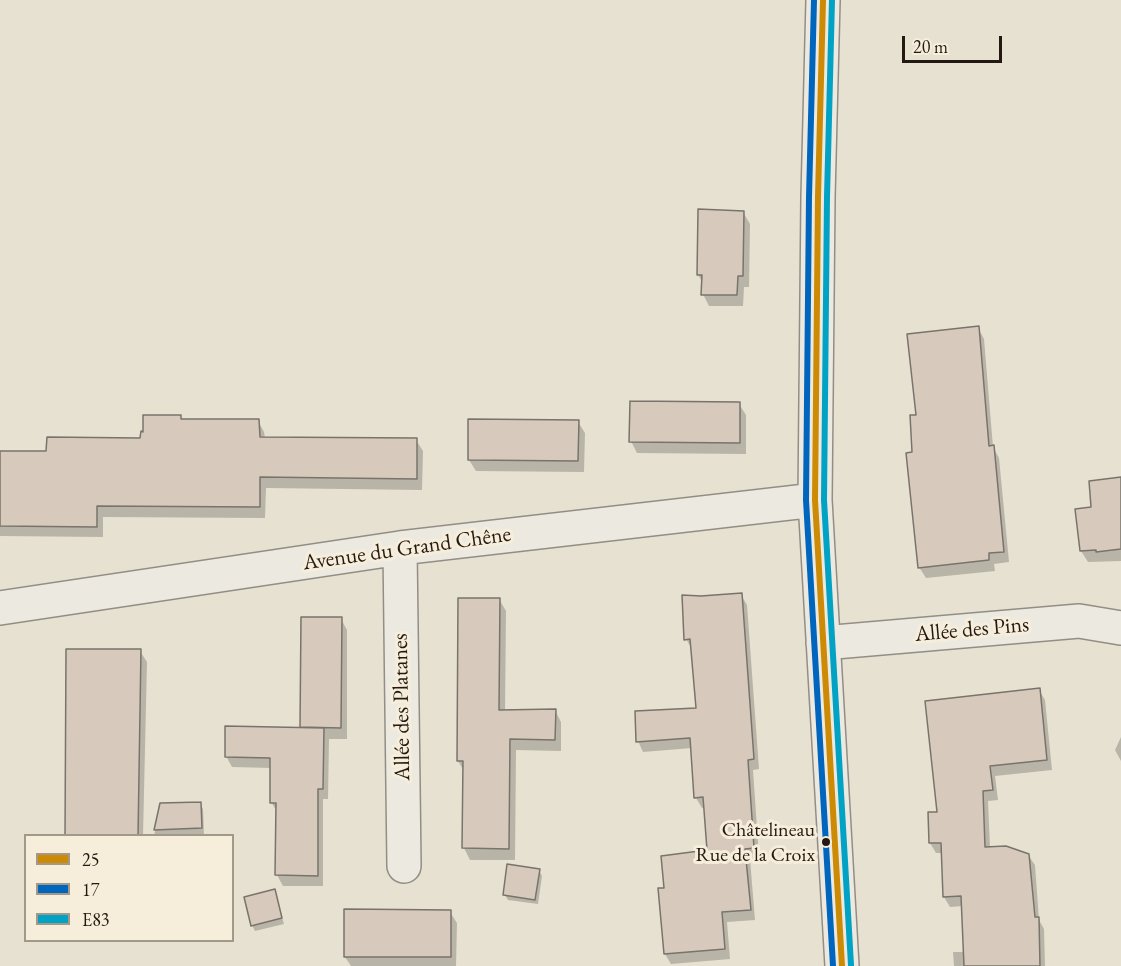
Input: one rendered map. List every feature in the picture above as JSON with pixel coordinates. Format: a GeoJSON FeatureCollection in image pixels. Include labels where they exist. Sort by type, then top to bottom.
{"type":"FeatureCollection","features":[{"type":"Feature","properties":{"kind":"street"},"geometry":{"type":"LineString","coordinates":[[823,0],[818,197],[815,500],[842,966]]}},
{"type":"Feature","properties":{"kind":"street","name":"Avenue du Grand Chêne"},"geometry":{"type":"LineString","coordinates":[[0,608],[400,549],[815,500]]}},
{"type":"Feature","properties":{"kind":"street","name":"Allée des Platanes"},"geometry":{"type":"LineString","coordinates":[[400,549],[404,866]]}},
{"type":"Feature","properties":{"kind":"street","name":"Allée des Pins"},"geometry":{"type":"LineString","coordinates":[[823,643],[1079,621],[1121,628]]}},
{"type":"Feature","properties":{"kind":"building"},"geometry":{"type":"Polygon","coordinates":[[[698,209],[744,211],[743,276],[738,276],[737,295],[701,295],[702,275],[697,275],[698,209]]]}},
{"type":"Feature","properties":{"kind":"building"},"geometry":{"type":"Polygon","coordinates":[[[979,326],[989,446],[994,445],[1004,552],[989,553],[989,560],[918,568],[906,453],[912,452],[910,415],[916,415],[907,334],[979,326]]]}},
{"type":"Feature","properties":{"kind":"building"},"geometry":{"type":"Polygon","coordinates":[[[630,401],[740,402],[740,443],[629,442],[630,401]]]}},
{"type":"Feature","properties":{"kind":"building"},"geometry":{"type":"Polygon","coordinates":[[[143,415],[181,415],[181,419],[259,419],[260,437],[417,438],[417,479],[260,477],[260,507],[97,506],[97,527],[0,526],[0,451],[46,451],[47,437],[140,438],[141,431],[143,432],[143,415]]]}},
{"type":"Feature","properties":{"kind":"building"},"geometry":{"type":"Polygon","coordinates":[[[468,419],[579,420],[578,461],[468,460],[468,419]]]}},
{"type":"Feature","properties":{"kind":"building"},"geometry":{"type":"Polygon","coordinates":[[[1121,477],[1121,549],[1080,551],[1075,509],[1091,507],[1089,481],[1121,477]]]}},
{"type":"Feature","properties":{"kind":"building"},"geometry":{"type":"Polygon","coordinates":[[[742,593],[754,759],[748,760],[754,848],[745,849],[751,910],[722,912],[725,949],[664,954],[658,888],[664,888],[661,856],[707,850],[703,797],[694,798],[690,738],[636,742],[635,711],[696,708],[690,639],[684,640],[682,595],[742,593]]]}},
{"type":"Feature","properties":{"kind":"building"},"geometry":{"type":"Polygon","coordinates":[[[458,598],[500,598],[499,710],[556,709],[555,740],[510,739],[509,849],[462,848],[463,761],[457,761],[458,598]]]}},
{"type":"Feature","properties":{"kind":"building"},"geometry":{"type":"Polygon","coordinates":[[[301,617],[342,617],[341,728],[300,727],[301,617]]]}},
{"type":"Feature","properties":{"kind":"building"},"geometry":{"type":"Polygon","coordinates":[[[66,649],[141,649],[138,834],[65,834],[66,649]]]}},
{"type":"Feature","properties":{"kind":"building"},"geometry":{"type":"Polygon","coordinates":[[[1040,688],[1047,760],[990,766],[993,790],[983,791],[985,847],[1006,846],[1029,854],[1035,917],[1039,917],[1040,966],[964,966],[961,896],[943,897],[941,843],[929,843],[928,812],[937,812],[925,701],[1040,688]]]}},
{"type":"Feature","properties":{"kind":"building"},"geometry":{"type":"Polygon","coordinates":[[[225,726],[324,728],[323,789],[318,789],[318,876],[275,875],[276,803],[270,803],[270,758],[225,757],[225,726]]]}},
{"type":"Feature","properties":{"kind":"building"},"geometry":{"type":"Polygon","coordinates":[[[201,802],[202,828],[154,830],[160,803],[201,802]]]}},
{"type":"Feature","properties":{"kind":"building"},"geometry":{"type":"Polygon","coordinates":[[[507,864],[540,869],[535,900],[503,895],[507,864]]]}},
{"type":"Feature","properties":{"kind":"building"},"geometry":{"type":"Polygon","coordinates":[[[275,889],[282,918],[251,926],[244,897],[275,889]]]}},
{"type":"Feature","properties":{"kind":"building"},"geometry":{"type":"Polygon","coordinates":[[[344,909],[451,910],[451,957],[344,957],[344,909]]]}},
{"type":"Feature","properties":{"kind":"transit line","name":"17"},"geometry":{"type":"LineString","coordinates":[[814,0],[809,197],[806,500],[833,966]]}},
{"type":"Feature","properties":{"kind":"transit line","name":"25"},"geometry":{"type":"LineString","coordinates":[[823,0],[818,197],[815,500],[842,966]]}},
{"type":"Feature","properties":{"kind":"transit line","name":"E83"},"geometry":{"type":"LineString","coordinates":[[832,0],[827,197],[824,500],[851,965]]}},
{"type":"Feature","properties":{"kind":"place","name":"Châtelineau Rue de la Croix"},"geometry":{"type":"Point","coordinates":[826,842]}}]}
